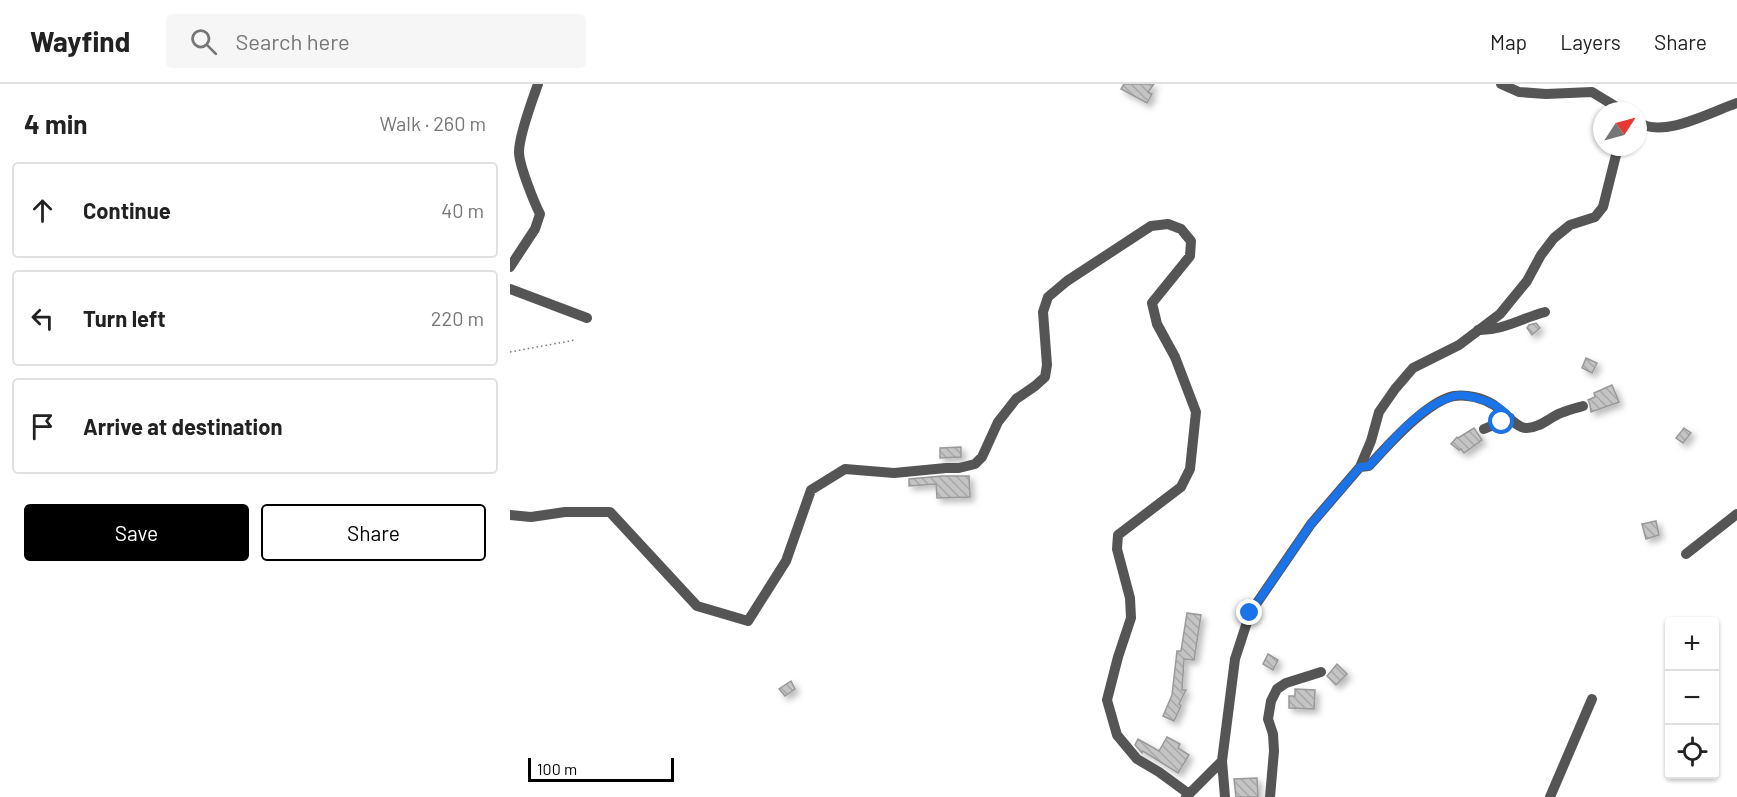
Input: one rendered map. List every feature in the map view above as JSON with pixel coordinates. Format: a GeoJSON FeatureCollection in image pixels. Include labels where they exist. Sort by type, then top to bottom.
{"type":"FeatureCollection","features":[{"type":"Feature","properties":{"kind":"street"},"geometry":{"type":"LineString","coordinates":[[510,267],[535,229],[540,214],[532,198],[519,152],[528,112],[538,84]]}},
{"type":"Feature","properties":{"kind":"street"},"geometry":{"type":"LineString","coordinates":[[1501,84],[1520,92],[1546,94],[1592,92],[1607,102]]}},
{"type":"Feature","properties":{"kind":"street"},"geometry":{"type":"LineString","coordinates":[[1647,127],[1675,126],[1737,103]]}},
{"type":"Feature","properties":{"kind":"street"},"geometry":{"type":"LineString","coordinates":[[1225,797],[1222,761],[1235,659],[1250,613],[1311,524],[1360,467],[1371,441],[1379,412],[1395,388],[1413,368],[1459,345],[1500,314],[1527,281],[1541,255],[1554,238],[1570,225],[1595,217],[1603,207],[1616,156]]}},
{"type":"Feature","properties":{"kind":"street"},"geometry":{"type":"LineString","coordinates":[[510,515],[531,517],[565,512],[610,512],[697,606],[748,621],[786,561],[811,490],[845,469],[894,473],[958,468],[975,464],[982,457],[998,422],[1016,399],[1045,377],[1047,365],[1043,312],[1048,297],[1067,281],[1151,226],[1168,224],[1181,229],[1191,241],[1190,256],[1152,303],[1157,324],[1175,357],[1196,412],[1190,469],[1181,487],[1118,535],[1117,549],[1130,598],[1131,618],[1107,700],[1117,735],[1137,759],[1160,772],[1188,796],[1222,761]]}},
{"type":"Feature","properties":{"kind":"street"},"geometry":{"type":"LineString","coordinates":[[510,290],[587,318]]}},
{"type":"Feature","properties":{"kind":"street"},"geometry":{"type":"LineString","coordinates":[[1478,330],[1498,329],[1545,312]]}},
{"type":"Feature","properties":{"kind":"street"},"geometry":{"type":"LineString","coordinates":[[1360,467],[1369,466],[1420,416],[1453,396],[1469,395],[1491,403],[1514,424],[1527,428],[1583,406]]}},
{"type":"Feature","properties":{"kind":"street"},"geometry":{"type":"LineString","coordinates":[[1484,429],[1510,418]]}},
{"type":"Feature","properties":{"kind":"street"},"geometry":{"type":"LineString","coordinates":[[1686,554],[1737,514]]}},
{"type":"Feature","properties":{"kind":"street"},"geometry":{"type":"LineString","coordinates":[[1270,797],[1274,751],[1273,734],[1268,719],[1271,700],[1277,689],[1286,682],[1321,672]]}},
{"type":"Feature","properties":{"kind":"street"},"geometry":{"type":"LineString","coordinates":[[1550,797],[1592,699]]}},
{"type":"Feature","properties":{"kind":"path"},"geometry":{"type":"LineString","coordinates":[[510,352],[575,340]]}},
{"type":"Feature","properties":{"kind":"building"},"geometry":{"type":"Polygon","coordinates":[[[1124,84],[1154,84],[1148,92],[1152,94],[1147,103],[1121,89],[1124,84]]]}},
{"type":"Feature","properties":{"kind":"building"},"geometry":{"type":"Polygon","coordinates":[[[1536,323],[1540,328],[1532,335],[1527,328],[1536,323]]]}},
{"type":"Feature","properties":{"kind":"building"},"geometry":{"type":"Polygon","coordinates":[[[1586,358],[1597,363],[1592,373],[1582,368],[1586,358]]]}},
{"type":"Feature","properties":{"kind":"building"},"geometry":{"type":"Polygon","coordinates":[[[1612,385],[1619,402],[1591,412],[1588,400],[1595,397],[1594,393],[1612,385]]]}},
{"type":"Feature","properties":{"kind":"building"},"geometry":{"type":"Polygon","coordinates":[[[1474,428],[1482,440],[1464,453],[1451,444],[1457,437],[1474,428]]]}},
{"type":"Feature","properties":{"kind":"building"},"geometry":{"type":"Polygon","coordinates":[[[1684,428],[1691,433],[1683,443],[1676,438],[1684,428]]]}},
{"type":"Feature","properties":{"kind":"building"},"geometry":{"type":"Polygon","coordinates":[[[961,447],[961,457],[940,458],[940,448],[961,447]]]}},
{"type":"Feature","properties":{"kind":"building"},"geometry":{"type":"Polygon","coordinates":[[[969,476],[970,497],[937,498],[936,484],[909,486],[909,479],[969,476]]]}},
{"type":"Feature","properties":{"kind":"building"},"geometry":{"type":"Polygon","coordinates":[[[1656,521],[1659,535],[1646,539],[1642,524],[1656,521]]]}},
{"type":"Feature","properties":{"kind":"building"},"geometry":{"type":"Polygon","coordinates":[[[1187,613],[1201,615],[1194,660],[1184,659],[1182,690],[1186,690],[1174,721],[1163,716],[1172,695],[1177,651],[1181,651],[1187,613]]]}},
{"type":"Feature","properties":{"kind":"building"},"geometry":{"type":"Polygon","coordinates":[[[1268,654],[1278,660],[1273,670],[1263,664],[1268,654]]]}},
{"type":"Feature","properties":{"kind":"building"},"geometry":{"type":"Polygon","coordinates":[[[1337,664],[1347,674],[1336,685],[1327,676],[1337,664]]]}},
{"type":"Feature","properties":{"kind":"building"},"geometry":{"type":"Polygon","coordinates":[[[791,681],[795,689],[785,696],[779,689],[791,681]]]}},
{"type":"Feature","properties":{"kind":"building"},"geometry":{"type":"Polygon","coordinates":[[[1295,689],[1315,690],[1314,709],[1289,708],[1289,696],[1295,696],[1295,689]]]}},
{"type":"Feature","properties":{"kind":"building"},"geometry":{"type":"Polygon","coordinates":[[[1167,737],[1180,744],[1178,748],[1189,755],[1178,773],[1143,751],[1142,753],[1135,745],[1138,739],[1159,751],[1167,737]]]}},
{"type":"Feature","properties":{"kind":"building"},"geometry":{"type":"Polygon","coordinates":[[[1257,778],[1258,797],[1236,797],[1234,779],[1257,778]]]}},
{"type":"Feature","properties":{"kind":"route"},"geometry":{"type":"LineString","coordinates":[[1250,613],[1311,524],[1360,467],[1369,466],[1420,416],[1453,396],[1469,395],[1491,403],[1508,414],[1510,418],[1502,422]]}}]}
